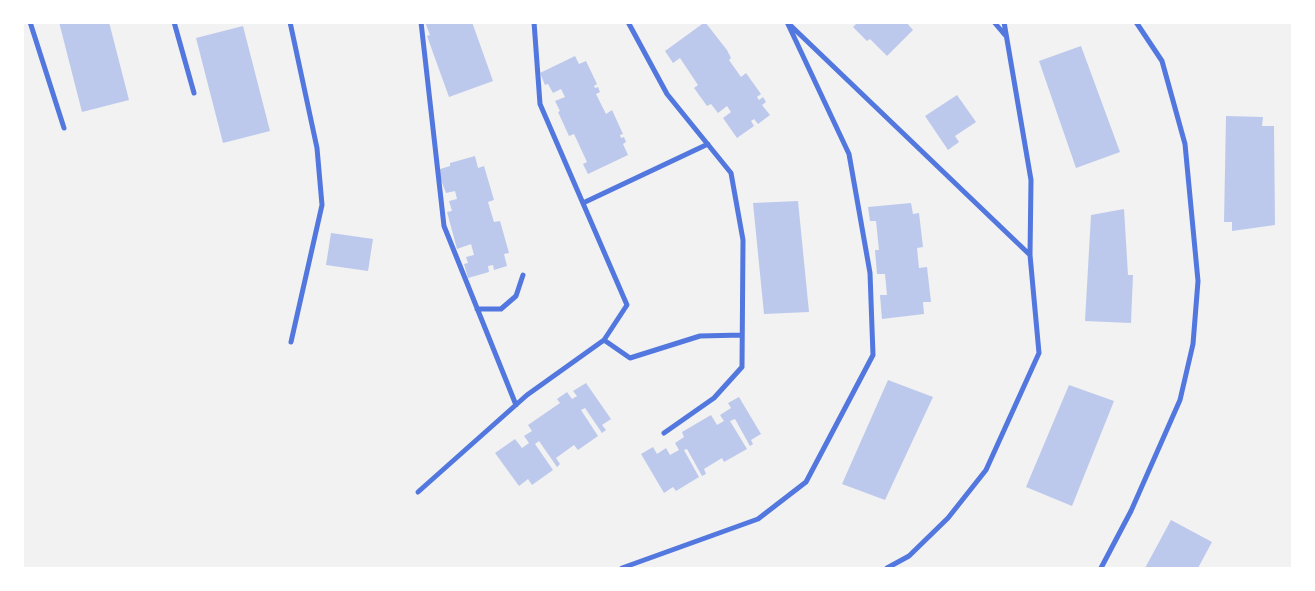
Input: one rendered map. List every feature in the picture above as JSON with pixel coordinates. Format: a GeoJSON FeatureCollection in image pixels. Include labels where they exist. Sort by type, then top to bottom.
{"type":"FeatureCollection","features":[{"type":"Feature","properties":{"kind":"street"},"geometry":{"type":"LineString","coordinates":[[30,22],[64,128]]}},
{"type":"Feature","properties":{"kind":"street"},"geometry":{"type":"LineString","coordinates":[[174,22],[194,93]]}},
{"type":"Feature","properties":{"kind":"street"},"geometry":{"type":"LineString","coordinates":[[290,22],[316,148],[322,205],[291,342]]}},
{"type":"Feature","properties":{"kind":"street"},"geometry":{"type":"LineString","coordinates":[[421,22],[444,226],[516,405]]}},
{"type":"Feature","properties":{"kind":"street"},"geometry":{"type":"LineString","coordinates":[[418,492],[516,405],[604,340],[627,306],[540,104],[534,22]]}},
{"type":"Feature","properties":{"kind":"street"},"geometry":{"type":"LineString","coordinates":[[628,22],[667,94],[731,173],[743,240],[742,367],[714,398],[664,433]]}},
{"type":"Feature","properties":{"kind":"street"},"geometry":{"type":"LineString","coordinates":[[787,22],[1030,255]]}},
{"type":"Feature","properties":{"kind":"street"},"geometry":{"type":"LineString","coordinates":[[622,568],[758,520],[806,482],[873,355],[870,273],[849,154],[787,22]]}},
{"type":"Feature","properties":{"kind":"street"},"geometry":{"type":"LineString","coordinates":[[994,22],[1006,36]]}},
{"type":"Feature","properties":{"kind":"street"},"geometry":{"type":"LineString","coordinates":[[887,568],[909,556],[948,518],[986,470],[1039,353],[1030,255],[1031,180],[1004,22]]}},
{"type":"Feature","properties":{"kind":"street"},"geometry":{"type":"LineString","coordinates":[[1101,568],[1131,511],[1180,400],[1194,344],[1198,282],[1185,144],[1162,61],[1136,22]]}},
{"type":"Feature","properties":{"kind":"street"},"geometry":{"type":"LineString","coordinates":[[583,203],[708,144]]}},
{"type":"Feature","properties":{"kind":"street"},"geometry":{"type":"LineString","coordinates":[[477,309],[501,309],[516,296],[523,275]]}},
{"type":"Feature","properties":{"kind":"street"},"geometry":{"type":"LineString","coordinates":[[604,340],[630,358],[700,336],[742,335]]}},
{"type":"Feature","properties":{"kind":"building"},"geometry":{"type":"Polygon","coordinates":[[[59,22],[109,22],[129,100],[82,112],[59,22]]]}},
{"type":"Feature","properties":{"kind":"building"},"geometry":{"type":"Polygon","coordinates":[[[425,22],[472,22],[493,81],[449,97],[427,36],[430,35],[425,22]]]}},
{"type":"Feature","properties":{"kind":"building"},"geometry":{"type":"Polygon","coordinates":[[[705,22],[727,50],[731,58],[729,60],[741,77],[746,73],[761,94],[757,97],[759,100],[763,97],[766,102],[762,105],[770,115],[758,124],[754,119],[751,121],[754,126],[737,138],[723,118],[731,112],[727,106],[718,113],[711,104],[707,106],[694,88],[698,85],[680,58],[673,63],[665,51],[705,22]]]}},
{"type":"Feature","properties":{"kind":"building"},"geometry":{"type":"Polygon","coordinates":[[[855,22],[906,22],[913,30],[887,56],[870,39],[867,41],[853,27],[856,24],[855,22]]]}},
{"type":"Feature","properties":{"kind":"building"},"geometry":{"type":"Polygon","coordinates":[[[243,26],[270,131],[223,143],[196,38],[243,26]]]}},
{"type":"Feature","properties":{"kind":"building"},"geometry":{"type":"Polygon","coordinates":[[[1081,46],[1120,152],[1076,168],[1039,61],[1081,46]]]}},
{"type":"Feature","properties":{"kind":"building"},"geometry":{"type":"Polygon","coordinates":[[[575,56],[579,64],[586,61],[597,84],[594,86],[595,88],[598,87],[600,92],[596,94],[606,114],[612,110],[623,134],[620,135],[621,138],[624,137],[626,142],[623,144],[628,155],[588,174],[583,164],[587,162],[574,134],[569,136],[558,112],[560,111],[555,101],[565,97],[561,89],[553,93],[548,84],[545,85],[540,73],[575,56]]]}},
{"type":"Feature","properties":{"kind":"building"},"geometry":{"type":"Polygon","coordinates":[[[957,95],[976,122],[955,136],[959,142],[948,150],[925,116],[957,95]]]}},
{"type":"Feature","properties":{"kind":"building"},"geometry":{"type":"Polygon","coordinates":[[[1226,116],[1263,117],[1262,126],[1274,126],[1275,225],[1232,231],[1232,222],[1224,222],[1226,116]]]}},
{"type":"Feature","properties":{"kind":"building"},"geometry":{"type":"Polygon","coordinates":[[[475,156],[478,168],[484,166],[494,200],[488,202],[494,222],[500,221],[509,253],[504,254],[507,266],[494,270],[493,265],[488,266],[489,272],[468,278],[464,264],[468,263],[466,257],[474,255],[471,244],[457,249],[447,212],[452,211],[449,201],[457,199],[455,191],[446,193],[437,170],[450,166],[450,163],[475,156]]]}},
{"type":"Feature","properties":{"kind":"building"},"geometry":{"type":"Polygon","coordinates":[[[798,201],[809,312],[764,314],[753,203],[798,201]]]}},
{"type":"Feature","properties":{"kind":"building"},"geometry":{"type":"Polygon","coordinates":[[[911,203],[913,214],[919,213],[923,247],[917,248],[919,268],[927,267],[931,302],[923,302],[924,314],[882,319],[880,295],[887,295],[885,274],[877,274],[875,250],[879,250],[876,221],[870,221],[868,207],[911,203]]]}},
{"type":"Feature","properties":{"kind":"building"},"geometry":{"type":"Polygon","coordinates":[[[1124,209],[1128,275],[1133,275],[1131,323],[1085,321],[1091,215],[1124,209]]]}},
{"type":"Feature","properties":{"kind":"building"},"geometry":{"type":"Polygon","coordinates":[[[331,233],[373,239],[368,271],[326,265],[331,233]]]}},
{"type":"Feature","properties":{"kind":"building"},"geometry":{"type":"Polygon","coordinates":[[[888,380],[933,397],[885,500],[842,484],[888,380]]]}},
{"type":"Feature","properties":{"kind":"building"},"geometry":{"type":"Polygon","coordinates":[[[586,383],[611,419],[602,425],[606,430],[602,433],[585,408],[581,410],[598,436],[578,450],[574,445],[556,458],[560,464],[557,467],[539,441],[535,444],[553,470],[532,485],[528,479],[519,486],[495,453],[515,439],[522,448],[529,443],[524,436],[532,431],[528,425],[560,403],[557,399],[567,392],[572,399],[577,396],[573,391],[586,383]]]}},
{"type":"Feature","properties":{"kind":"building"},"geometry":{"type":"Polygon","coordinates":[[[1069,385],[1114,401],[1072,506],[1026,487],[1069,385]]]}},
{"type":"Feature","properties":{"kind":"building"},"geometry":{"type":"Polygon","coordinates":[[[739,397],[761,434],[751,440],[753,444],[750,446],[735,419],[730,421],[747,449],[724,462],[722,458],[704,469],[706,474],[702,476],[687,449],[684,450],[699,477],[676,491],[673,487],[664,493],[641,454],[653,447],[657,454],[666,448],[670,455],[679,450],[675,443],[684,437],[682,432],[711,415],[717,425],[724,421],[720,415],[731,408],[728,403],[739,397]]]}},
{"type":"Feature","properties":{"kind":"building"},"geometry":{"type":"Polygon","coordinates":[[[1171,520],[1212,542],[1198,568],[1145,568],[1171,520]]]}}]}
